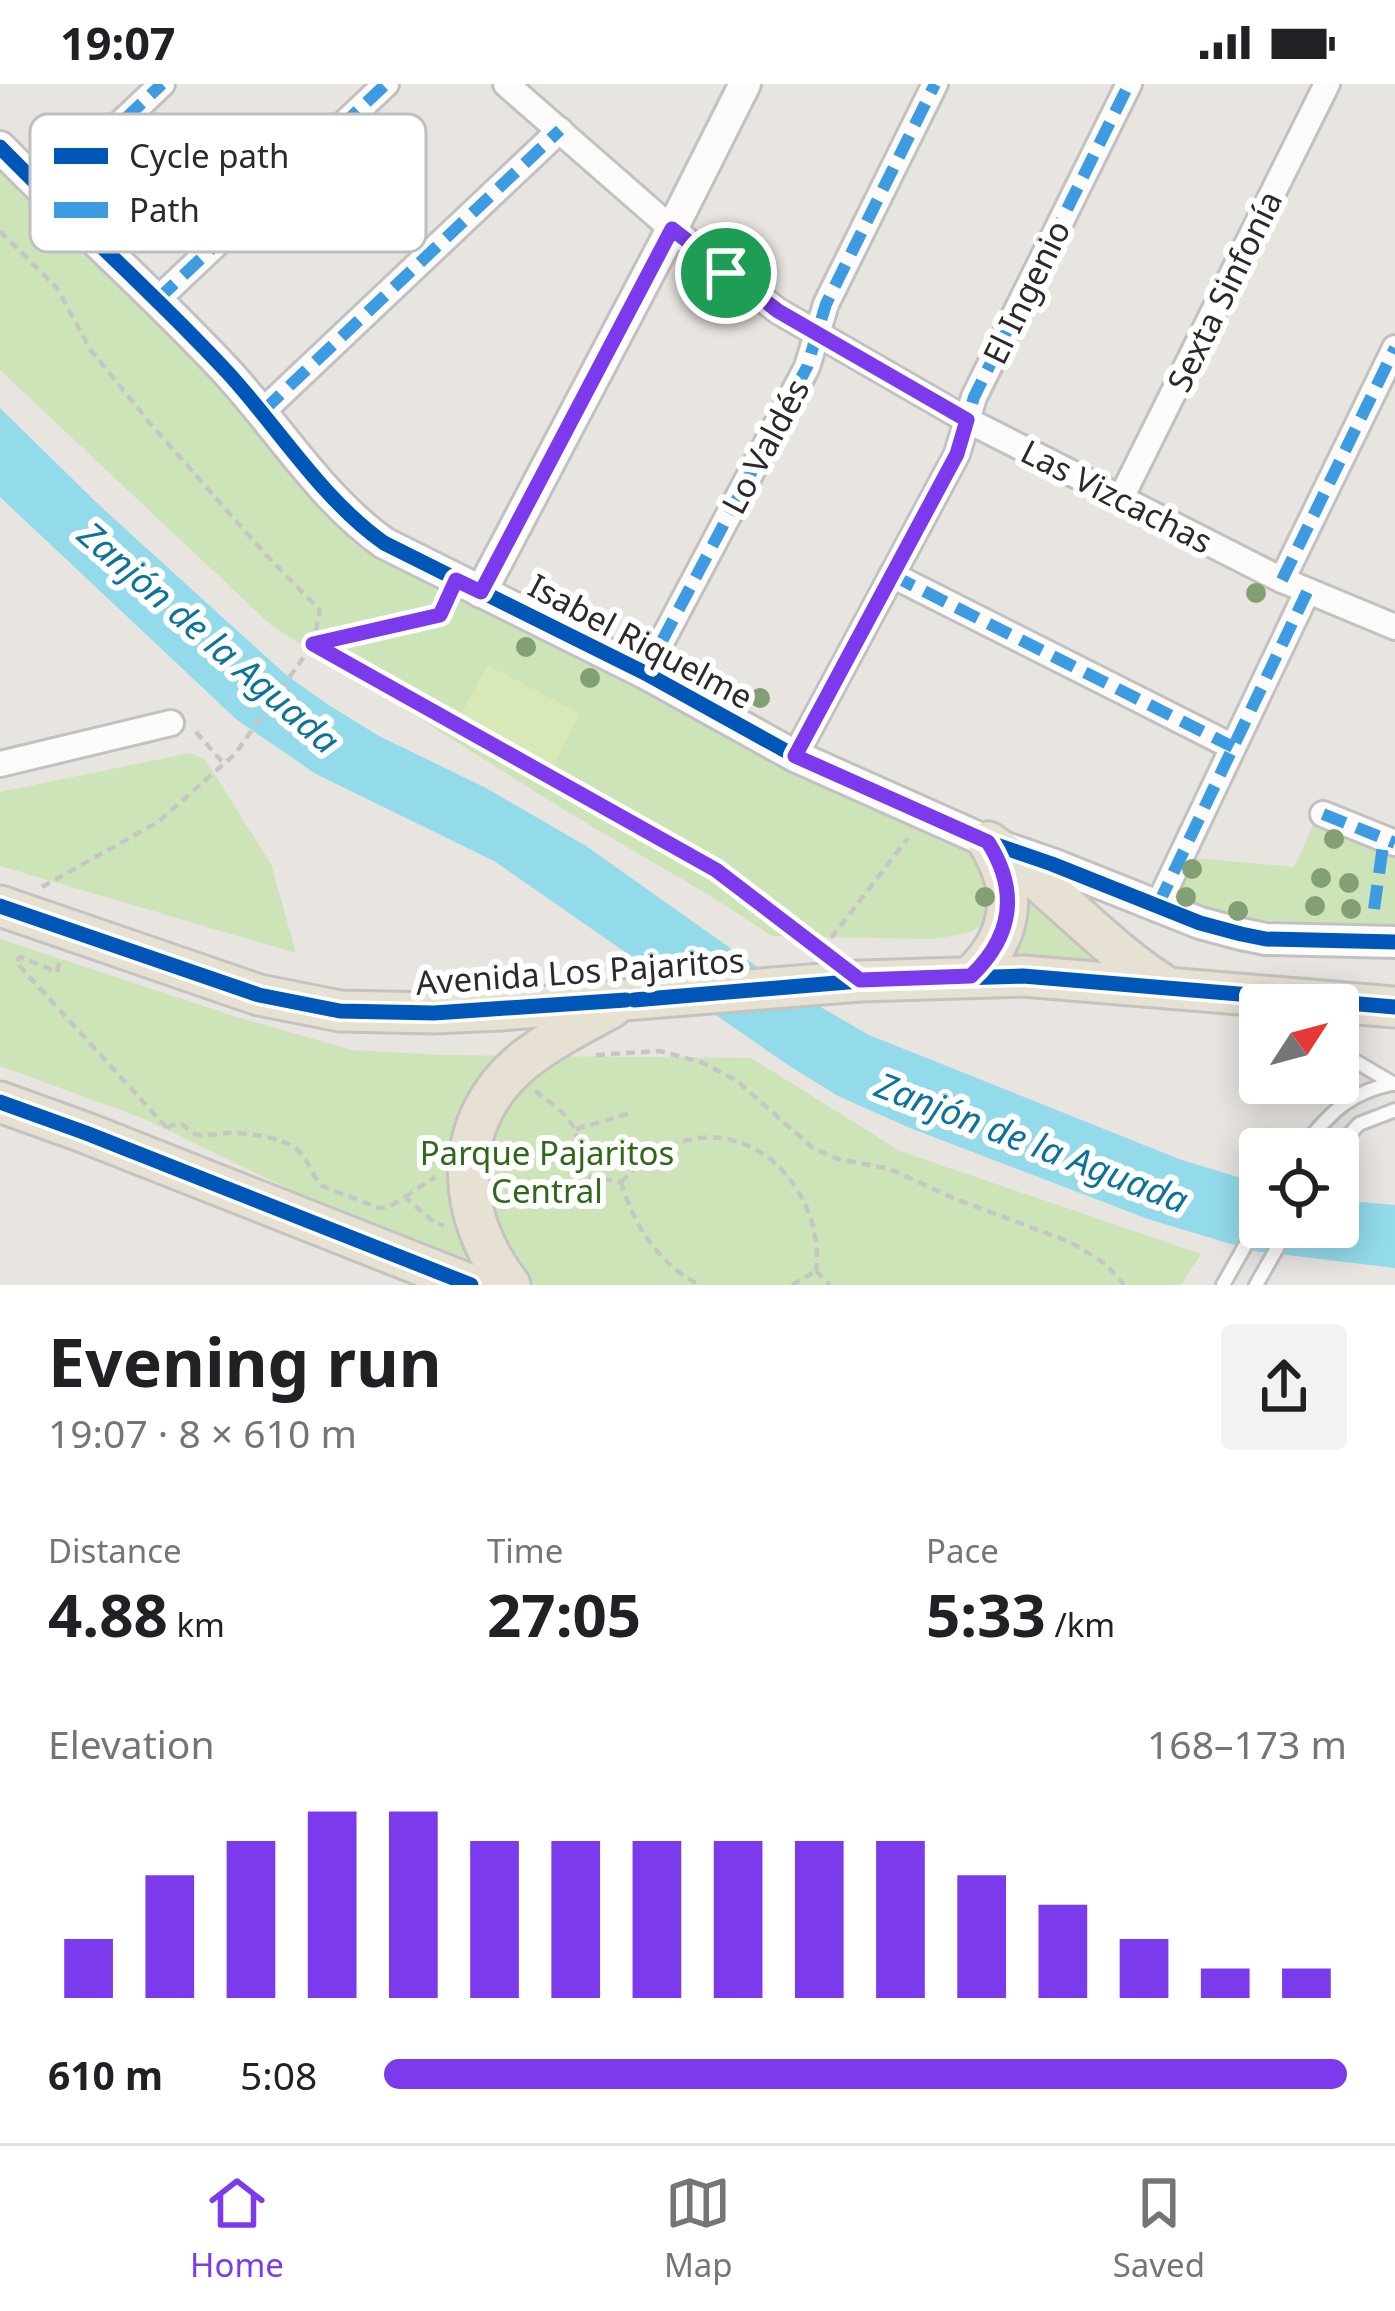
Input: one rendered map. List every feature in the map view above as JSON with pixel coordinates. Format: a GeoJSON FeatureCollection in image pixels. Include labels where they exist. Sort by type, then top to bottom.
{"type":"FeatureCollection","features":[{"type":"Feature","properties":{"kind":"main road"},"geometry":{"type":"LineString","coordinates":[[971,976],[992,955],[1006,918],[1007,885],[988,842]]}},
{"type":"Feature","properties":{"kind":"main road"},"geometry":{"type":"LineString","coordinates":[[988,842],[1041,881],[1120,956],[1165,986]]}},
{"type":"Feature","properties":{"kind":"main road","name":"Avenida Los Pajaritos"},"geometry":{"type":"LineString","coordinates":[[0,908],[259,995],[320,1008],[381,1013],[630,1000],[819,967],[860,980],[1023,976],[1165,986],[1239,997]]}},
{"type":"Feature","properties":{"kind":"main road"},"geometry":{"type":"LineString","coordinates":[[510,1285],[493,1261],[470,1199],[469,1155],[481,1114],[493,1094],[542,1047],[630,1000]]}},
{"type":"Feature","properties":{"kind":"main road","name":"Avenida Los Pajaritos"},"geometry":{"type":"LineString","coordinates":[[1359,1004],[1395,1006]]}},
{"type":"Feature","properties":{"kind":"main road"},"geometry":{"type":"LineString","coordinates":[[0,1102],[471,1285]]}},
{"type":"Feature","properties":{"kind":"street"},"geometry":{"type":"LineString","coordinates":[[130,114],[162,84]]}},
{"type":"Feature","properties":{"kind":"street"},"geometry":{"type":"LineString","coordinates":[[354,114],[386,84]]}},
{"type":"Feature","properties":{"kind":"street","name":"Las Vizcachas"},"geometry":{"type":"LineString","coordinates":[[506,84],[672,229],[778,311],[967,420],[1282,580],[1395,627]]}},
{"type":"Feature","properties":{"kind":"street"},"geometry":{"type":"LineString","coordinates":[[468,586],[672,229],[745,84]]}},
{"type":"Feature","properties":{"kind":"street","name":"Lo Valdés"},"geometry":{"type":"LineString","coordinates":[[645,673],[807,368],[826,304],[935,84]]}},
{"type":"Feature","properties":{"kind":"street","name":"El Ingenio"},"geometry":{"type":"LineString","coordinates":[[795,756],[957,454],[974,397],[1129,84]]}},
{"type":"Feature","properties":{"kind":"street","name":"Sexta Sinfonía"},"geometry":{"type":"LineString","coordinates":[[1121,498],[1327,84]]}},
{"type":"Feature","properties":{"kind":"street"},"geometry":{"type":"LineString","coordinates":[[263,411],[560,130]]}},
{"type":"Feature","properties":{"kind":"street","name":"Isabel Riquelme"},"geometry":{"type":"LineString","coordinates":[[0,147],[30,178]]}},
{"type":"Feature","properties":{"kind":"street","name":"Isabel Riquelme"},"geometry":{"type":"LineString","coordinates":[[107,252],[263,411],[334,500],[384,543],[645,673],[795,756],[988,842],[1200,923],[1254,937],[1395,942]]}},
{"type":"Feature","properties":{"kind":"street"},"geometry":{"type":"LineString","coordinates":[[157,300],[208,252]]}},
{"type":"Feature","properties":{"kind":"street"},"geometry":{"type":"LineString","coordinates":[[1282,580],[1395,349]]}},
{"type":"Feature","properties":{"kind":"street"},"geometry":{"type":"LineString","coordinates":[[892,574],[1233,747]]}},
{"type":"Feature","properties":{"kind":"street"},"geometry":{"type":"LineString","coordinates":[[1158,905],[1307,592]]}},
{"type":"Feature","properties":{"kind":"street"},"geometry":{"type":"LineString","coordinates":[[0,764],[171,724]]}},
{"type":"Feature","properties":{"kind":"street"},"geometry":{"type":"LineString","coordinates":[[1323,814],[1395,843]]}},
{"type":"Feature","properties":{"kind":"lane"},"geometry":{"type":"LineString","coordinates":[[1359,1063],[1394,1084]]}},
{"type":"Feature","properties":{"kind":"lane"},"geometry":{"type":"LineString","coordinates":[[1319,1128],[1361,1090],[1394,1084]]}},
{"type":"Feature","properties":{"kind":"lane"},"geometry":{"type":"LineString","coordinates":[[1356,1128],[1395,1110]]}},
{"type":"Feature","properties":{"kind":"lane"},"geometry":{"type":"LineString","coordinates":[[1223,1284],[1243,1248]]}},
{"type":"Feature","properties":{"kind":"lane"},"geometry":{"type":"LineString","coordinates":[[1256,1284],[1277,1248]]}},
{"type":"Feature","properties":{"kind":"path"},"geometry":{"type":"LineString","coordinates":[[0,231],[57,288],[90,349],[149,422],[320,610],[312,646],[235,754]]}},
{"type":"Feature","properties":{"kind":"path"},"geometry":{"type":"LineString","coordinates":[[312,646],[440,615],[468,586]]}},
{"type":"Feature","properties":{"kind":"path"},"geometry":{"type":"LineString","coordinates":[[312,646],[716,870],[819,967],[860,980]]}},
{"type":"Feature","properties":{"kind":"path"},"geometry":{"type":"LineString","coordinates":[[171,724],[195,730],[224,764]]}},
{"type":"Feature","properties":{"kind":"path"},"geometry":{"type":"LineString","coordinates":[[819,967],[926,814]]}},
{"type":"Feature","properties":{"kind":"path"},"geometry":{"type":"LineString","coordinates":[[586,1058],[659,1051],[701,1062],[736,1080],[826,1155],[890,1169],[1070,1243],[1106,1264],[1124,1285]]}},
{"type":"Feature","properties":{"kind":"path"},"geometry":{"type":"LineString","coordinates":[[524,1102],[545,1079]]}},
{"type":"Feature","properties":{"kind":"path"},"geometry":{"type":"LineString","coordinates":[[406,1197],[440,1226],[460,1226],[492,1215],[490,1200],[502,1196],[566,1203],[580,1175],[575,1129],[566,1114],[534,1090]]}},
{"type":"Feature","properties":{"kind":"path"},"geometry":{"type":"LineString","coordinates":[[575,1129],[628,1114]]}},
{"type":"Feature","properties":{"kind":"path"},"geometry":{"type":"LineString","coordinates":[[167,1128],[180,1123],[197,1135],[251,1135],[286,1143],[301,1153],[322,1186],[379,1208],[389,1207],[440,1174]]}},
{"type":"Feature","properties":{"kind":"path"},"geometry":{"type":"LineString","coordinates":[[580,1175],[621,1181],[651,1156],[688,1140],[724,1139],[754,1149],[789,1176],[808,1208],[817,1242],[816,1270],[830,1285]]}},
{"type":"Feature","properties":{"kind":"path"},"geometry":{"type":"LineString","coordinates":[[621,1181],[633,1216],[650,1242],[677,1271],[700,1285]]}},
{"type":"Feature","properties":{"kind":"path"},"geometry":{"type":"LineString","coordinates":[[792,1285],[816,1270]]}},
{"type":"Feature","properties":{"kind":"green space"},"geometry":{"type":"Polygon","coordinates":[[[0,161],[30,191],[30,252],[92,252],[159,319],[355,545],[964,850],[981,865],[990,888],[984,925],[934,939],[772,936],[272,626],[0,370],[0,161]]]}},
{"type":"Feature","properties":{"kind":"green space"},"geometry":{"type":"Polygon","coordinates":[[[487,665],[580,713],[554,765],[460,716],[487,665]]]}},
{"type":"Feature","properties":{"kind":"green space"},"geometry":{"type":"Polygon","coordinates":[[[190,753],[205,759],[271,864],[296,953],[0,866],[0,792],[190,753]]]}},
{"type":"Feature","properties":{"kind":"green space"},"geometry":{"type":"Polygon","coordinates":[[[1316,819],[1395,851],[1395,926],[1261,920],[1190,910],[1181,892],[1194,858],[1294,867],[1316,819]]]}},
{"type":"Feature","properties":{"kind":"green space"},"geometry":{"type":"Polygon","coordinates":[[[1022,880],[1112,968],[1002,956],[1021,938],[1022,880]]]}},
{"type":"Feature","properties":{"kind":"green space","name":"Parque Pajaritos Central"},"geometry":{"type":"Polygon","coordinates":[[[0,939],[352,1050],[751,1058],[900,1151],[1201,1254],[1181,1285],[485,1285],[145,1119],[0,1066],[0,939]]]}},
{"type":"Feature","properties":{"kind":"water","name":"Zanjón de la Aguada"},"geometry":{"type":"Polygon","coordinates":[[[0,408],[285,674],[327,704],[586,846],[791,990],[869,1035],[1179,1159],[1239,1178],[1239,1246],[1148,1219],[838,1096],[494,861],[316,774],[236,719],[0,497],[0,408]]]}},
{"type":"Feature","properties":{"kind":"water"},"geometry":{"type":"Polygon","coordinates":[[[1359,1202],[1395,1205],[1395,1268],[1244,1248],[1359,1248],[1359,1202]]]}},
{"type":"Feature","properties":{"kind":"marked path"},"geometry":{"type":"LineString","coordinates":[[130,114],[162,84]]}},
{"type":"Feature","properties":{"kind":"marked path"},"geometry":{"type":"LineString","coordinates":[[354,114],[386,84]]}},
{"type":"Feature","properties":{"kind":"marked path"},"geometry":{"type":"LineString","coordinates":[[645,673],[807,367],[826,304],[935,84]]}},
{"type":"Feature","properties":{"kind":"marked path"},"geometry":{"type":"LineString","coordinates":[[795,756],[957,454],[974,397],[1129,84]]}},
{"type":"Feature","properties":{"kind":"marked path"},"geometry":{"type":"LineString","coordinates":[[263,411],[560,130]]}},
{"type":"Feature","properties":{"kind":"marked path"},"geometry":{"type":"LineString","coordinates":[[157,300],[208,252]]}},
{"type":"Feature","properties":{"kind":"marked path"},"geometry":{"type":"LineString","coordinates":[[1282,580],[1395,348]]}},
{"type":"Feature","properties":{"kind":"marked path"},"geometry":{"type":"LineString","coordinates":[[892,575],[1233,747]]}},
{"type":"Feature","properties":{"kind":"marked path"},"geometry":{"type":"LineString","coordinates":[[1158,905],[1307,592]]}},
{"type":"Feature","properties":{"kind":"marked path"},"geometry":{"type":"LineString","coordinates":[[1323,814],[1395,843]]}},
{"type":"Feature","properties":{"kind":"marked path"},"geometry":{"type":"LineString","coordinates":[[1374,909],[1384,839]]}},
{"type":"Feature","properties":{"kind":"cycle path"},"geometry":{"type":"LineString","coordinates":[[0,147],[30,177]]}},
{"type":"Feature","properties":{"kind":"cycle path"},"geometry":{"type":"LineString","coordinates":[[107,252],[201,345],[341,506],[384,543],[645,673],[795,756],[988,842],[1200,923],[1241,934],[1266,939],[1395,942]]}},
{"type":"Feature","properties":{"kind":"cycle path"},"geometry":{"type":"LineString","coordinates":[[0,906],[259,995],[340,1011],[434,1013],[626,1000]]}},
{"type":"Feature","properties":{"kind":"cycle path"},"geometry":{"type":"LineString","coordinates":[[634,1000],[860,981],[1023,976],[1395,1007]]}},
{"type":"Feature","properties":{"kind":"cycle path"},"geometry":{"type":"LineString","coordinates":[[0,1102],[471,1285]]}},
{"type":"Feature","properties":{"kind":"route"},"geometry":{"type":"LineString","coordinates":[[672,229],[726,273],[778,311],[967,420],[957,454],[795,756],[988,842],[1007,885],[1006,918],[992,955],[971,976],[860,980],[716,870],[313,644],[440,615],[456,580],[481,592],[672,229]]}}]}
